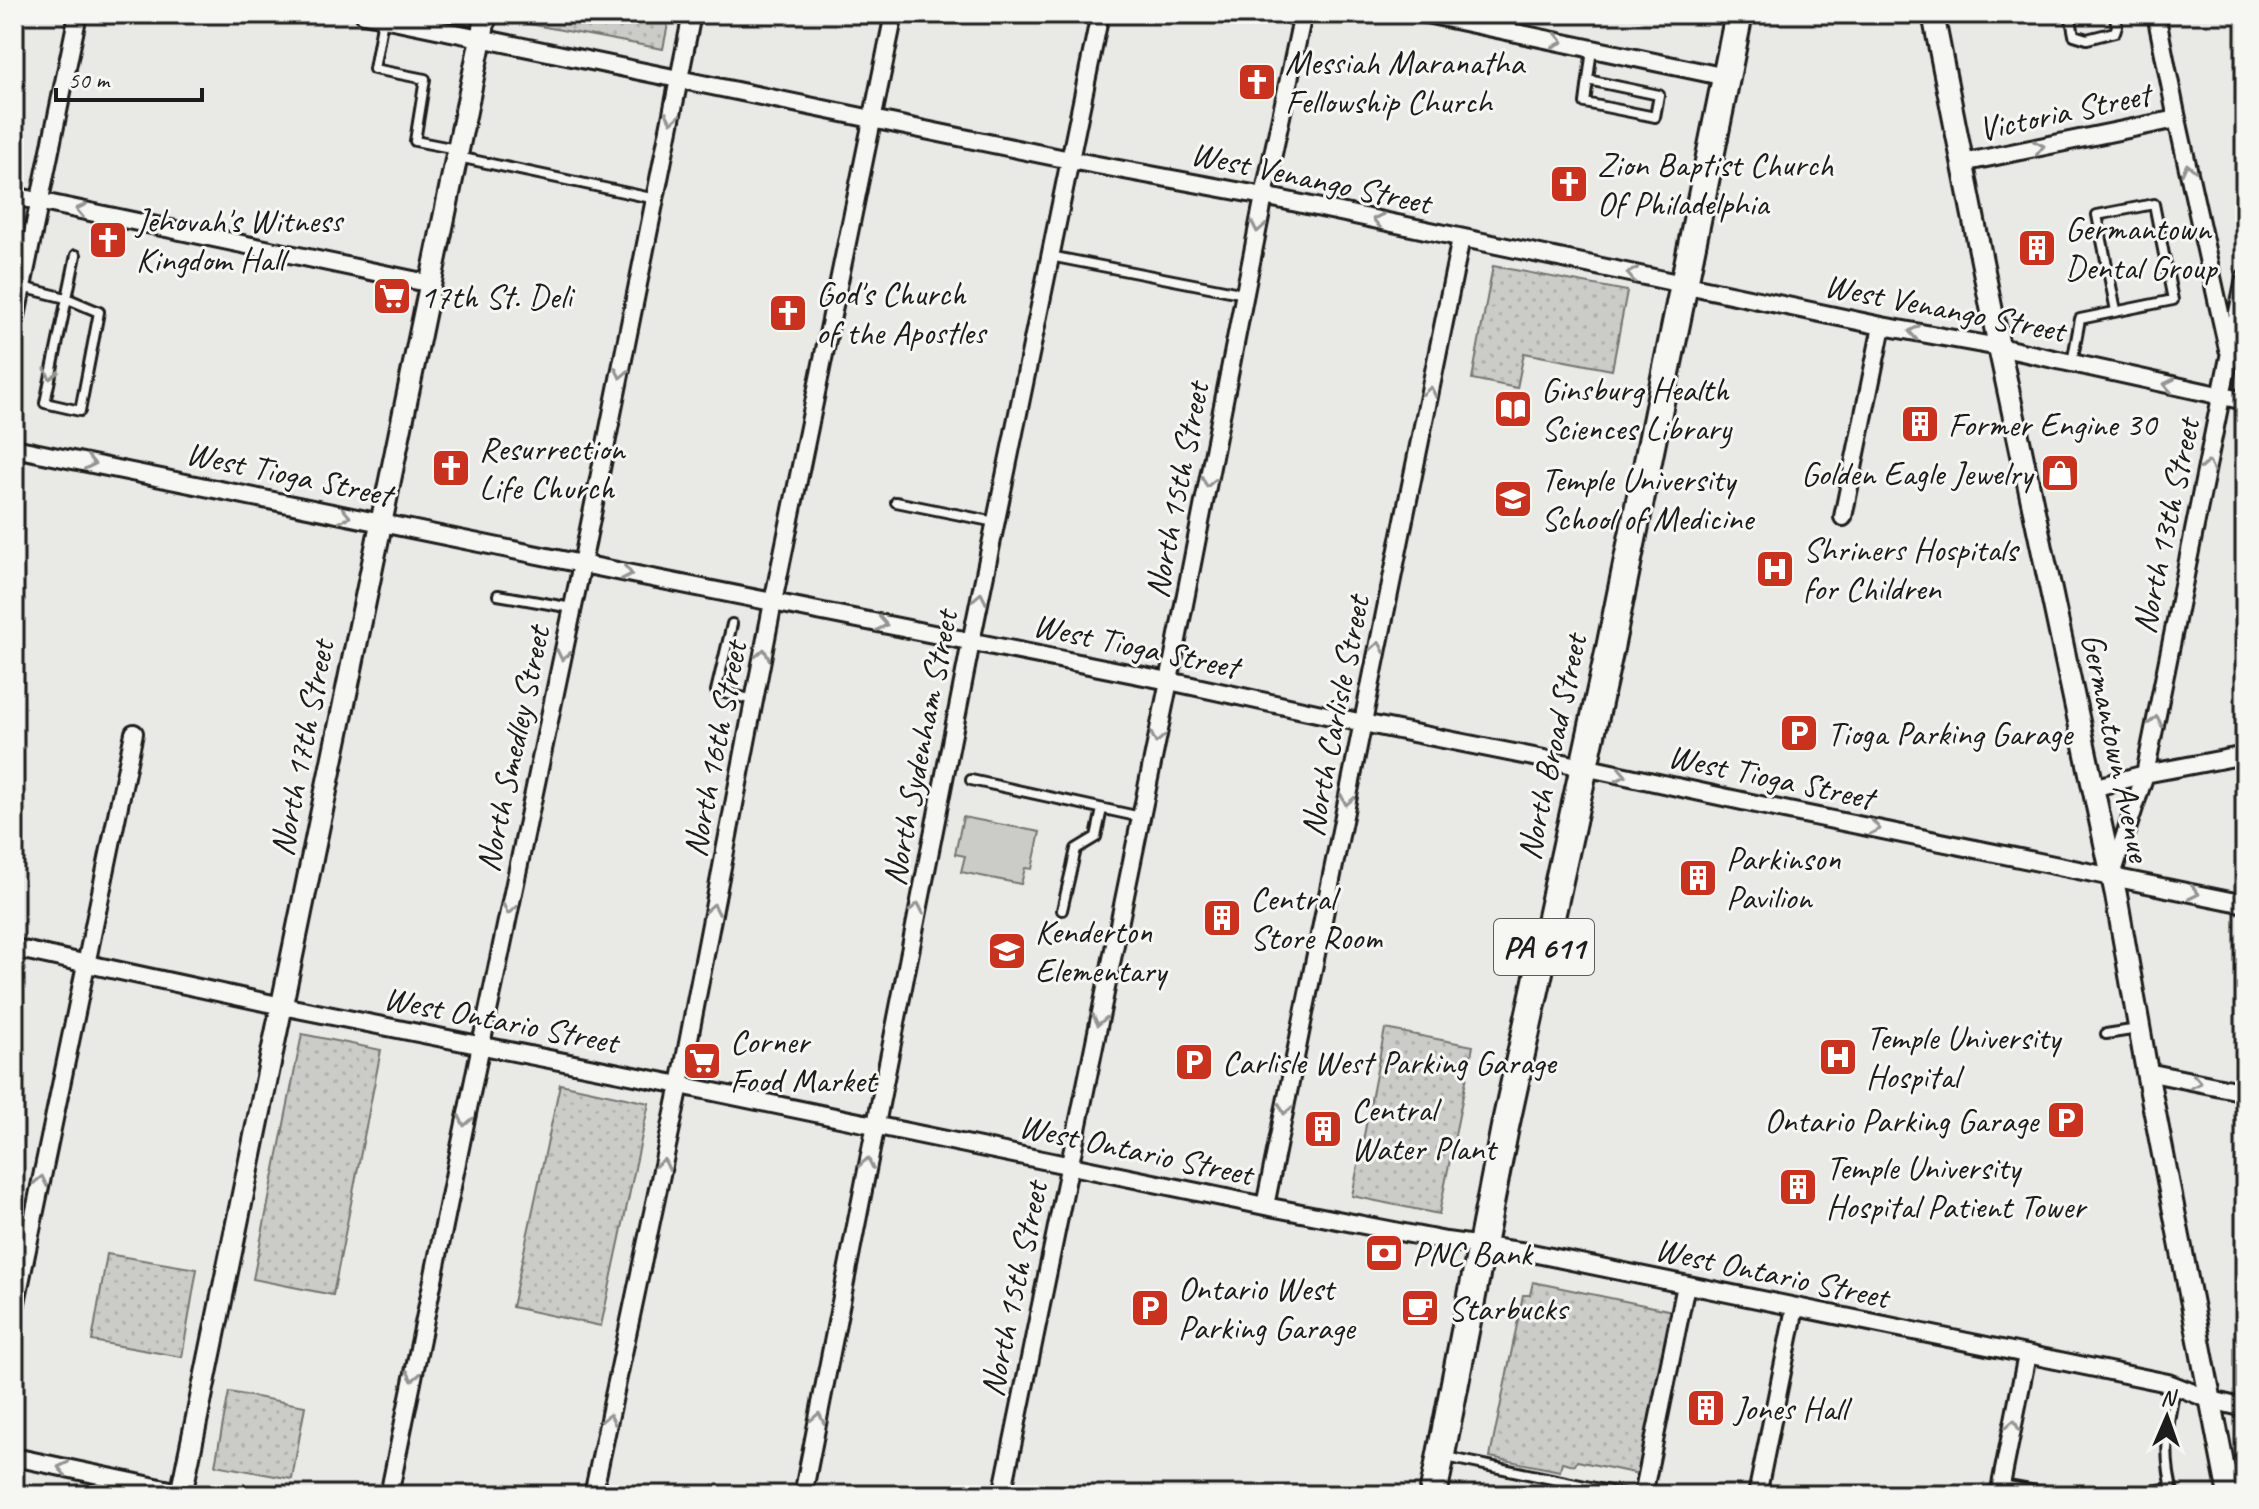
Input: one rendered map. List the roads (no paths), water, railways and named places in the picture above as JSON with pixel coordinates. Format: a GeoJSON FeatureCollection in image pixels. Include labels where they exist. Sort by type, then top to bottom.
{"type":"FeatureCollection","features":[{"type":"Feature","properties":{"kind":"main road","name":"North Broad Street"},"geometry":{"type":"LineString","coordinates":[[1433,1495],[1505,1127],[1610,648],[1739,14]]}},
{"type":"Feature","properties":{"kind":"street"},"geometry":{"type":"LineString","coordinates":[[14,326],[78,14]]}},
{"type":"Feature","properties":{"kind":"street","name":"West Venango Street"},"geometry":{"type":"LineString","coordinates":[[364,14],[1070,160],[1264,196],[1882,326],[1999,347],[2245,401]]}},
{"type":"Feature","properties":{"kind":"street","name":"North 17th Street"},"geometry":{"type":"LineString","coordinates":[[186,1494],[282,1006],[486,14]]}},
{"type":"Feature","properties":{"kind":"street","name":"North Smedley Street"},"geometry":{"type":"LineString","coordinates":[[389,1495],[582,564],[692,14]]}},
{"type":"Feature","properties":{"kind":"street","name":"North 16th Street"},"geometry":{"type":"LineString","coordinates":[[593,1495],[680,1085],[773,602],[894,14]]}},
{"type":"Feature","properties":{"kind":"street","name":"North Sydenham Street"},"geometry":{"type":"LineString","coordinates":[[803,1495],[995,522],[1100,14]]}},
{"type":"Feature","properties":{"kind":"street","name":"North 15th Street"},"geometry":{"type":"LineString","coordinates":[[1002,1495],[1303,14]]}},
{"type":"Feature","properties":{"kind":"street"},"geometry":{"type":"LineString","coordinates":[[1426,14],[1726,77]]}},
{"type":"Feature","properties":{"kind":"street","name":"Germantown Avenue"},"geometry":{"type":"LineString","coordinates":[[1933,14],[1999,347],[2112,876],[2229,1495]]}},
{"type":"Feature","properties":{"kind":"street"},"geometry":{"type":"LineString","coordinates":[[2156,14],[2229,354]]}},
{"type":"Feature","properties":{"kind":"street","name":"Victoria Street"},"geometry":{"type":"LineString","coordinates":[[1962,163],[2177,119]]}},
{"type":"Feature","properties":{"kind":"street"},"geometry":{"type":"LineString","coordinates":[[14,196],[432,284]]}},
{"type":"Feature","properties":{"kind":"street","name":"North Carlisle Street"},"geometry":{"type":"LineString","coordinates":[[1265,1206],[1461,238]]}},
{"type":"Feature","properties":{"kind":"street","name":"North 13th Street"},"geometry":{"type":"LineString","coordinates":[[2112,876],[2145,774],[2245,278]]}},
{"type":"Feature","properties":{"kind":"street"},"geometry":{"type":"LineString","coordinates":[[1843,517],[1882,326]]}},
{"type":"Feature","properties":{"kind":"street","name":"West Tioga Street"},"geometry":{"type":"LineString","coordinates":[[14,448],[1169,681],[2245,904]]}},
{"type":"Feature","properties":{"kind":"street"},"geometry":{"type":"LineString","coordinates":[[14,1312],[134,733]]}},
{"type":"Feature","properties":{"kind":"street"},"geometry":{"type":"LineString","coordinates":[[2093,788],[2145,774],[2245,755]]}},
{"type":"Feature","properties":{"kind":"street","name":"West Ontario Street"},"geometry":{"type":"LineString","coordinates":[[14,948],[282,1006],[1265,1206],[1446,1241],[1527,1252],[2027,1355],[2176,1387],[2245,1408]]}},
{"type":"Feature","properties":{"kind":"street"},"geometry":{"type":"LineString","coordinates":[[2147,1072],[2245,1092]]}},
{"type":"Feature","properties":{"kind":"street"},"geometry":{"type":"LineString","coordinates":[[1643,1495],[1686,1285]]}},
{"type":"Feature","properties":{"kind":"street"},"geometry":{"type":"LineString","coordinates":[[1757,1495],[1795,1308]]}},
{"type":"Feature","properties":{"kind":"street"},"geometry":{"type":"LineString","coordinates":[[2000,1490],[2027,1355]]}},
{"type":"Feature","properties":{"kind":"street"},"geometry":{"type":"LineString","coordinates":[[14,1457],[186,1494]]}},
{"type":"Feature","properties":{"kind":"lane"},"geometry":{"type":"LineString","coordinates":[[2070,14],[2074,35],[2087,39],[2115,32],[2114,14]]}},
{"type":"Feature","properties":{"kind":"lane"},"geometry":{"type":"LineString","coordinates":[[383,18],[374,69],[425,79],[415,141],[656,199]]}},
{"type":"Feature","properties":{"kind":"lane"},"geometry":{"type":"LineString","coordinates":[[1588,80],[1659,95],[1655,117],[1585,103],[1592,48]]}},
{"type":"Feature","properties":{"kind":"lane"},"geometry":{"type":"LineString","coordinates":[[2072,363],[2080,319],[2173,300],[2154,204],[2097,215],[2116,311]]}},
{"type":"Feature","properties":{"kind":"lane"},"geometry":{"type":"LineString","coordinates":[[22,287],[66,298],[99,312],[80,411],[45,403],[66,298],[76,255]]}},
{"type":"Feature","properties":{"kind":"lane"},"geometry":{"type":"LineString","coordinates":[[1050,256],[1245,294]]}},
{"type":"Feature","properties":{"kind":"lane"},"geometry":{"type":"LineString","coordinates":[[896,502],[995,522]]}},
{"type":"Feature","properties":{"kind":"lane"},"geometry":{"type":"LineString","coordinates":[[498,595],[572,608]]}},
{"type":"Feature","properties":{"kind":"lane"},"geometry":{"type":"LineString","coordinates":[[732,624],[716,691],[754,700]]}},
{"type":"Feature","properties":{"kind":"lane"},"geometry":{"type":"LineString","coordinates":[[971,780],[1141,817]]}},
{"type":"Feature","properties":{"kind":"lane"},"geometry":{"type":"LineString","coordinates":[[1062,910],[1076,849],[1096,837],[1102,809]]}},
{"type":"Feature","properties":{"kind":"lane"},"geometry":{"type":"LineString","coordinates":[[2106,1034],[2139,1029]]}},
{"type":"Feature","properties":{"kind":"lane"},"geometry":{"type":"LineString","coordinates":[[2125,1495],[2173,1492],[2168,1476],[2169,1416],[2176,1387]]}},
{"type":"Feature","properties":{"kind":"lane"},"geometry":{"type":"LineString","coordinates":[[1440,1456],[1629,1495]]}},
{"type":"Feature","properties":{"kind":"lane"},"geometry":{"type":"LineString","coordinates":[[2000,1490],[2059,1495]]}},
{"type":"Feature","properties":{"kind":"place","name":"Messiah Maranatha Fellowship Church"},"geometry":{"type":"Point","coordinates":[1257,82]}},
{"type":"Feature","properties":{"kind":"place","name":"Zion Baptist Church Of Philadelphia"},"geometry":{"type":"Point","coordinates":[1569,184]}},
{"type":"Feature","properties":{"kind":"place","name":"Jehovah's Witness Kingdom Hall"},"geometry":{"type":"Point","coordinates":[108,240]}},
{"type":"Feature","properties":{"kind":"place","name":"Germantown Dental Group"},"geometry":{"type":"Point","coordinates":[2037,248]}},
{"type":"Feature","properties":{"kind":"place","name":"17th St. Deli"},"geometry":{"type":"Point","coordinates":[392,296]}},
{"type":"Feature","properties":{"kind":"place","name":"God's Church of the Apostles"},"geometry":{"type":"Point","coordinates":[788,313]}},
{"type":"Feature","properties":{"kind":"place","name":"Ginsburg Health Sciences Library"},"geometry":{"type":"Point","coordinates":[1513,409]}},
{"type":"Feature","properties":{"kind":"place","name":"Former Engine 30"},"geometry":{"type":"Point","coordinates":[1920,424]}},
{"type":"Feature","properties":{"kind":"place","name":"Resurrection Life Church"},"geometry":{"type":"Point","coordinates":[451,468]}},
{"type":"Feature","properties":{"kind":"place","name":"Golden Eagle Jewelry"},"geometry":{"type":"Point","coordinates":[2060,473]}},
{"type":"Feature","properties":{"kind":"place","name":"Temple University School of Medicine"},"geometry":{"type":"Point","coordinates":[1513,499]}},
{"type":"Feature","properties":{"kind":"place","name":"Shriners Hospitals for Children"},"geometry":{"type":"Point","coordinates":[1775,569]}},
{"type":"Feature","properties":{"kind":"place","name":"Tioga Parking Garage"},"geometry":{"type":"Point","coordinates":[1799,733]}},
{"type":"Feature","properties":{"kind":"place","name":"Parkinson Pavilion"},"geometry":{"type":"Point","coordinates":[1698,878]}},
{"type":"Feature","properties":{"kind":"place","name":"Central Store Room"},"geometry":{"type":"Point","coordinates":[1222,918]}},
{"type":"Feature","properties":{"kind":"place","name":"Kenderton Elementary"},"geometry":{"type":"Point","coordinates":[1007,951]}},
{"type":"Feature","properties":{"kind":"place","name":"Temple University Hospital"},"geometry":{"type":"Point","coordinates":[1838,1057]}},
{"type":"Feature","properties":{"kind":"place","name":"Corner Food Market"},"geometry":{"type":"Point","coordinates":[702,1061]}},
{"type":"Feature","properties":{"kind":"place","name":"Carlisle West Parking Garage"},"geometry":{"type":"Point","coordinates":[1194,1062]}},
{"type":"Feature","properties":{"kind":"place","name":"Ontario Parking Garage"},"geometry":{"type":"Point","coordinates":[2066,1120]}},
{"type":"Feature","properties":{"kind":"place","name":"Central Water Plant"},"geometry":{"type":"Point","coordinates":[1323,1129]}},
{"type":"Feature","properties":{"kind":"place","name":"Temple University Hospital Patient Tower"},"geometry":{"type":"Point","coordinates":[1798,1187]}},
{"type":"Feature","properties":{"kind":"place","name":"PNC Bank"},"geometry":{"type":"Point","coordinates":[1384,1253]}},
{"type":"Feature","properties":{"kind":"place","name":"Ontario West Parking Garage"},"geometry":{"type":"Point","coordinates":[1150,1308]}},
{"type":"Feature","properties":{"kind":"place","name":"Starbucks"},"geometry":{"type":"Point","coordinates":[1420,1308]}},
{"type":"Feature","properties":{"kind":"place","name":"Jones Hall"},"geometry":{"type":"Point","coordinates":[1706,1408]}}]}
